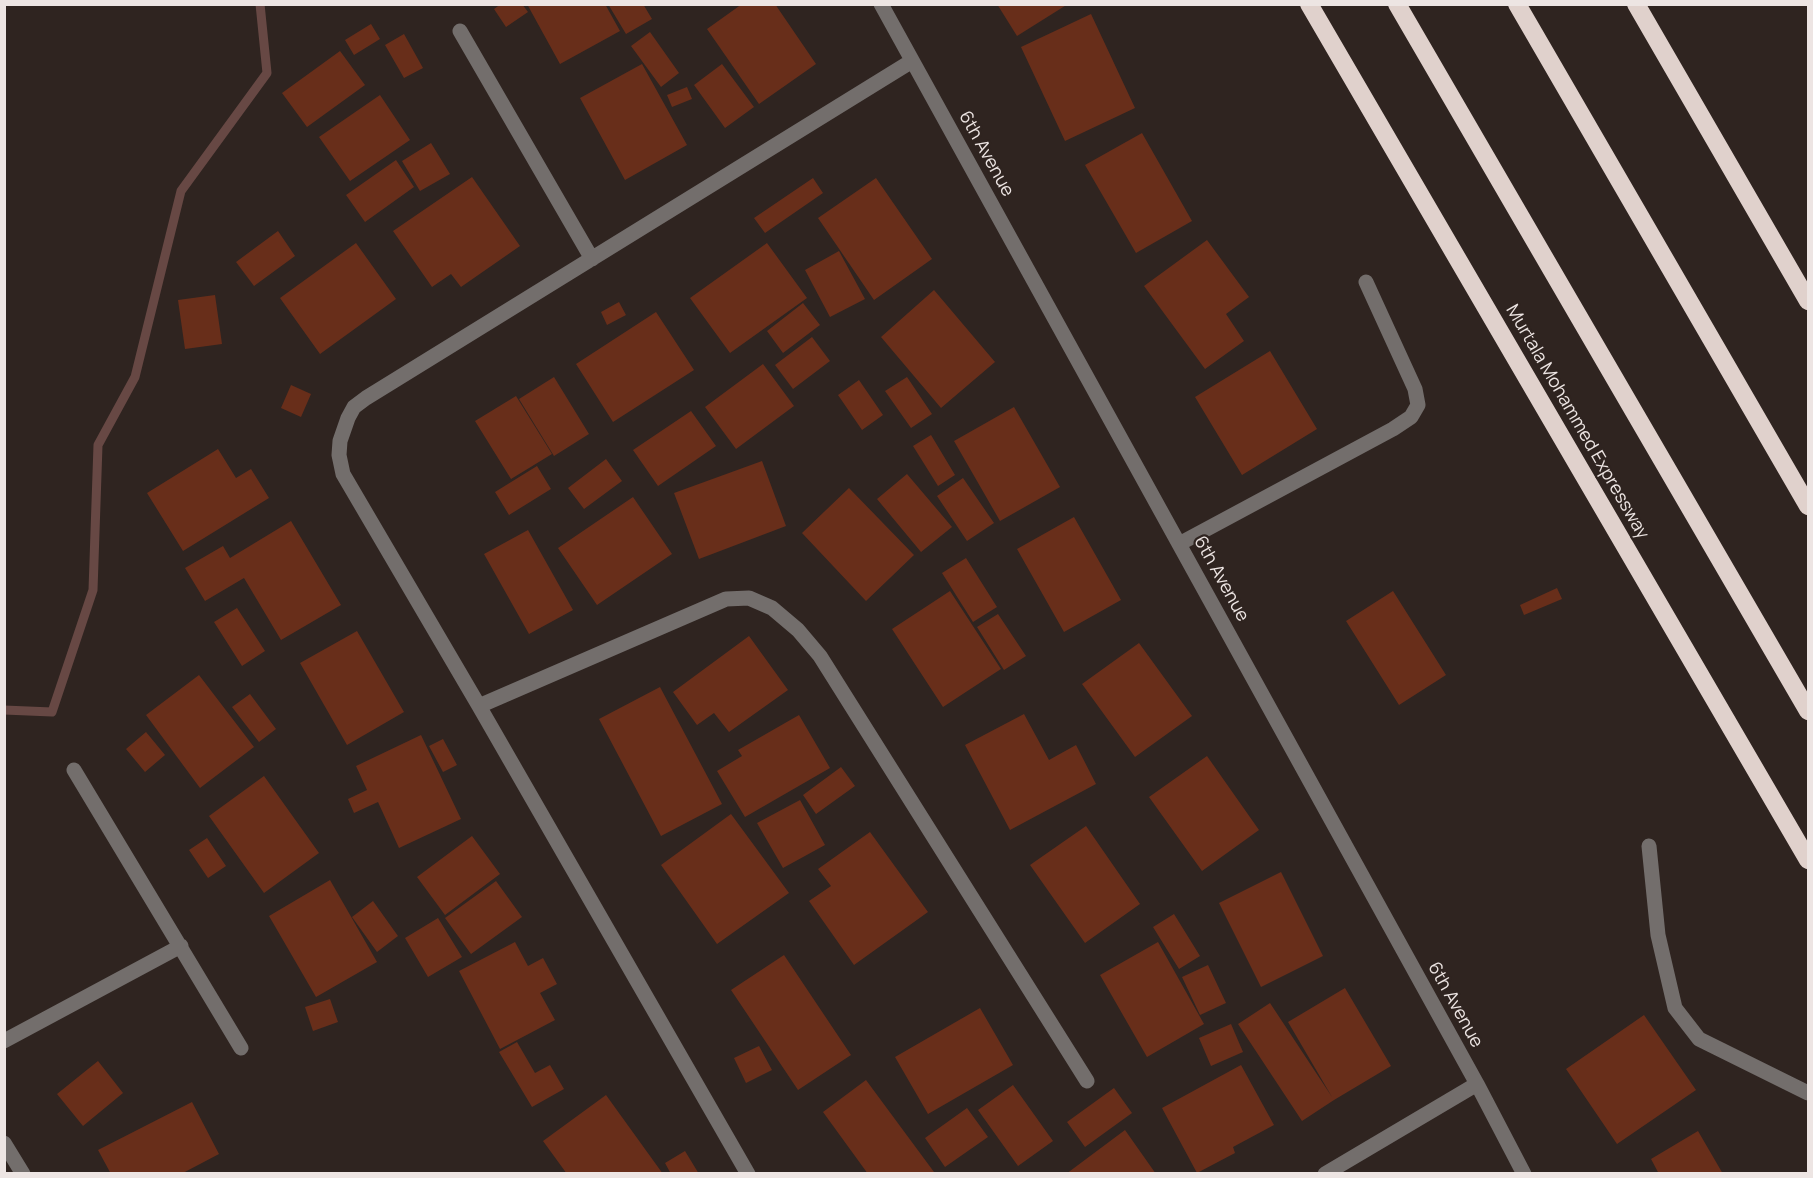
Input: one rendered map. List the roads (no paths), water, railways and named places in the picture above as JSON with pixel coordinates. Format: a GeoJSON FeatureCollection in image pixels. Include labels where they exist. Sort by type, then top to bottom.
{"type":"FeatureCollection","features":[{"type":"Feature","properties":{"kind":"highway","name":"Murtala Mohammed Expressway"},"geometry":{"type":"LineString","coordinates":[[1309,4],[1809,860]]}},
{"type":"Feature","properties":{"kind":"highway"},"geometry":{"type":"LineString","coordinates":[[1397,4],[1809,711]]}},
{"type":"Feature","properties":{"kind":"highway"},"geometry":{"type":"LineString","coordinates":[[1517,4],[1809,506]]}},
{"type":"Feature","properties":{"kind":"highway"},"geometry":{"type":"LineString","coordinates":[[1636,4],[1809,301]]}},
{"type":"Feature","properties":{"kind":"street","name":"6th Avenue"},"geometry":{"type":"LineString","coordinates":[[881,4],[1524,1173]]}},
{"type":"Feature","properties":{"kind":"street"},"geometry":{"type":"LineString","coordinates":[[460,30],[592,259]]}},
{"type":"Feature","properties":{"kind":"street"},"geometry":{"type":"LineString","coordinates":[[748,1173],[479,706],[342,474],[339,455],[343,429],[354,407],[366,398],[912,61]]}},
{"type":"Feature","properties":{"kind":"street"},"geometry":{"type":"LineString","coordinates":[[1179,544],[1393,429],[1411,417],[1418,405],[1415,389],[1366,282]]}},
{"type":"Feature","properties":{"kind":"street"},"geometry":{"type":"LineString","coordinates":[[479,706],[726,599],[749,598],[772,608],[798,630],[820,656],[1087,1080]]}},
{"type":"Feature","properties":{"kind":"street"},"geometry":{"type":"LineString","coordinates":[[74,770],[242,1048]]}},
{"type":"Feature","properties":{"kind":"street"},"geometry":{"type":"LineString","coordinates":[[1649,846],[1658,935],[1675,1008],[1699,1039],[1809,1093]]}},
{"type":"Feature","properties":{"kind":"street"},"geometry":{"type":"LineString","coordinates":[[4,1041],[181,946]]}},
{"type":"Feature","properties":{"kind":"street"},"geometry":{"type":"LineString","coordinates":[[1325,1173],[1477,1084]]}},
{"type":"Feature","properties":{"kind":"street"},"geometry":{"type":"LineString","coordinates":[[4,1143],[23,1173]]}},
{"type":"Feature","properties":{"kind":"waterway"},"geometry":{"type":"LineString","coordinates":[[4,710],[52,712],[93,590],[98,445],[135,377],[181,191],[267,73],[260,4]]}}]}
